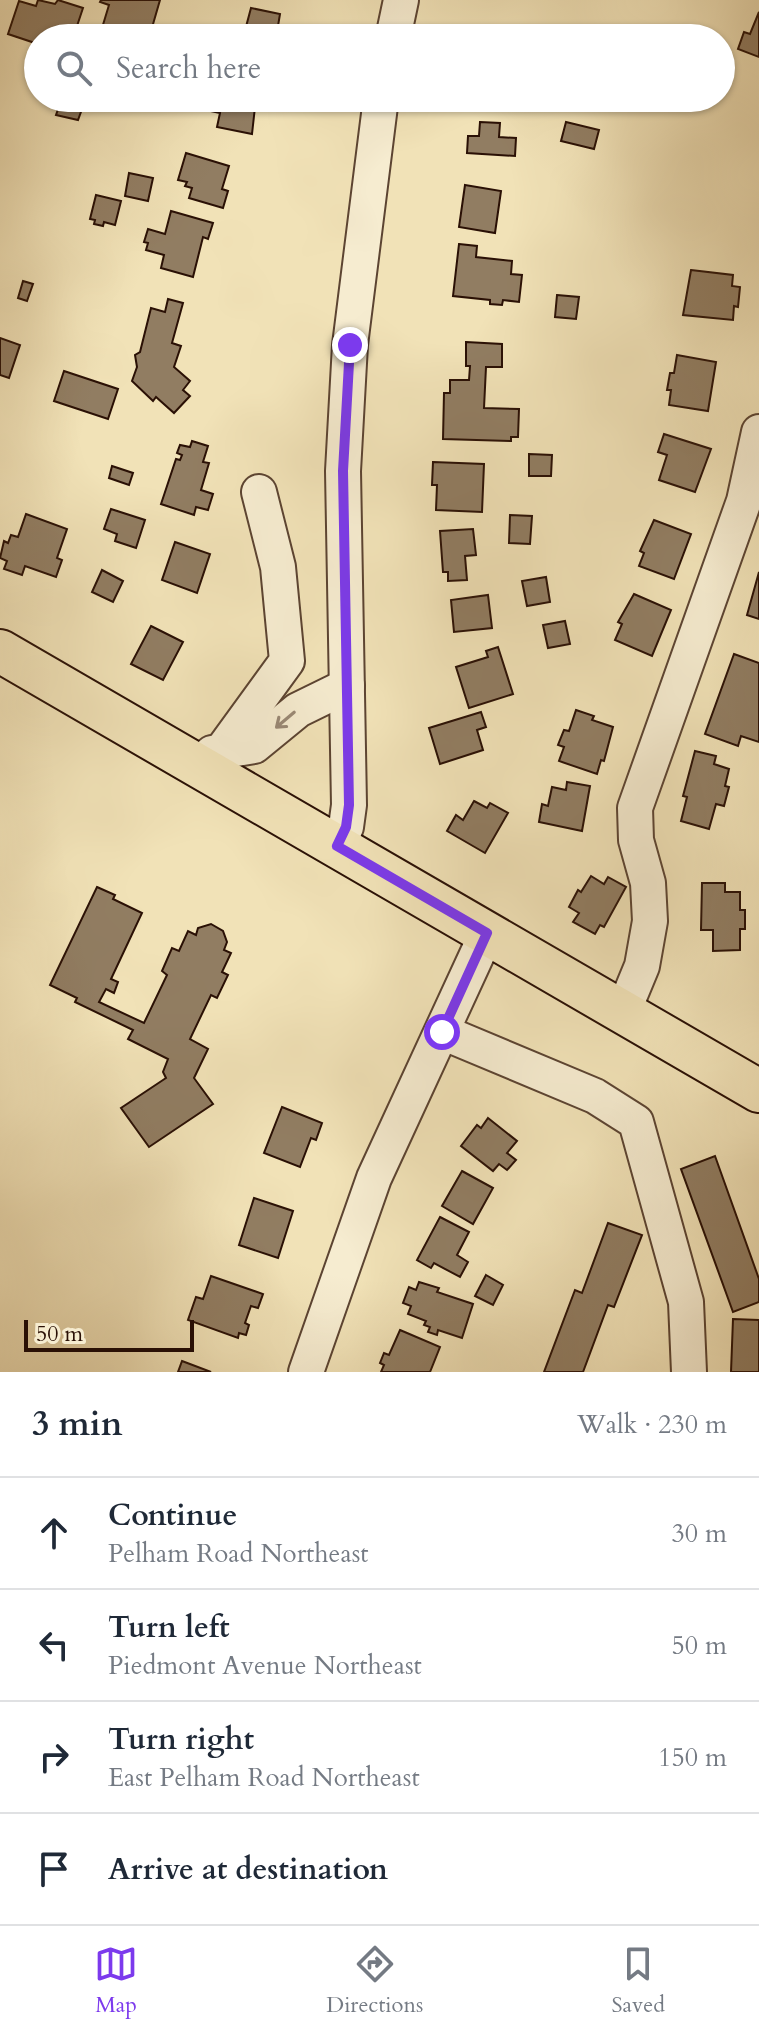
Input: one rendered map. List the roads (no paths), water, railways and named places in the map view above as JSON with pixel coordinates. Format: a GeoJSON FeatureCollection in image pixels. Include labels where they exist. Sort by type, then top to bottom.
{"type":"FeatureCollection","features":[{"type":"Feature","properties":{"kind":"main road"},"geometry":{"type":"LineString","coordinates":[[0,651],[206,755],[337,846],[759,1091]]}},
{"type":"Feature","properties":{"kind":"street"},"geometry":{"type":"LineString","coordinates":[[396,24],[401,0]]}},
{"type":"Feature","properties":{"kind":"street"},"geometry":{"type":"LineString","coordinates":[[337,846],[346,827],[349,805],[343,471],[350,345],[379,112]]}},
{"type":"Feature","properties":{"kind":"street"},"geometry":{"type":"LineString","coordinates":[[623,1012],[642,966],[650,921],[648,883],[636,840],[635,808],[744,501],[759,432]]}},
{"type":"Feature","properties":{"kind":"street"},"geometry":{"type":"LineString","coordinates":[[206,755],[287,661],[278,567],[259,492]]}},
{"type":"Feature","properties":{"kind":"street"},"geometry":{"type":"LineString","coordinates":[[206,755],[254,746],[298,710],[347,686]]}},
{"type":"Feature","properties":{"kind":"street"},"geometry":{"type":"LineString","coordinates":[[306,1372],[374,1178],[487,933]]}},
{"type":"Feature","properties":{"kind":"street"},"geometry":{"type":"LineString","coordinates":[[442,1032],[595,1096],[636,1122],[686,1302],[689,1372]]}}]}
